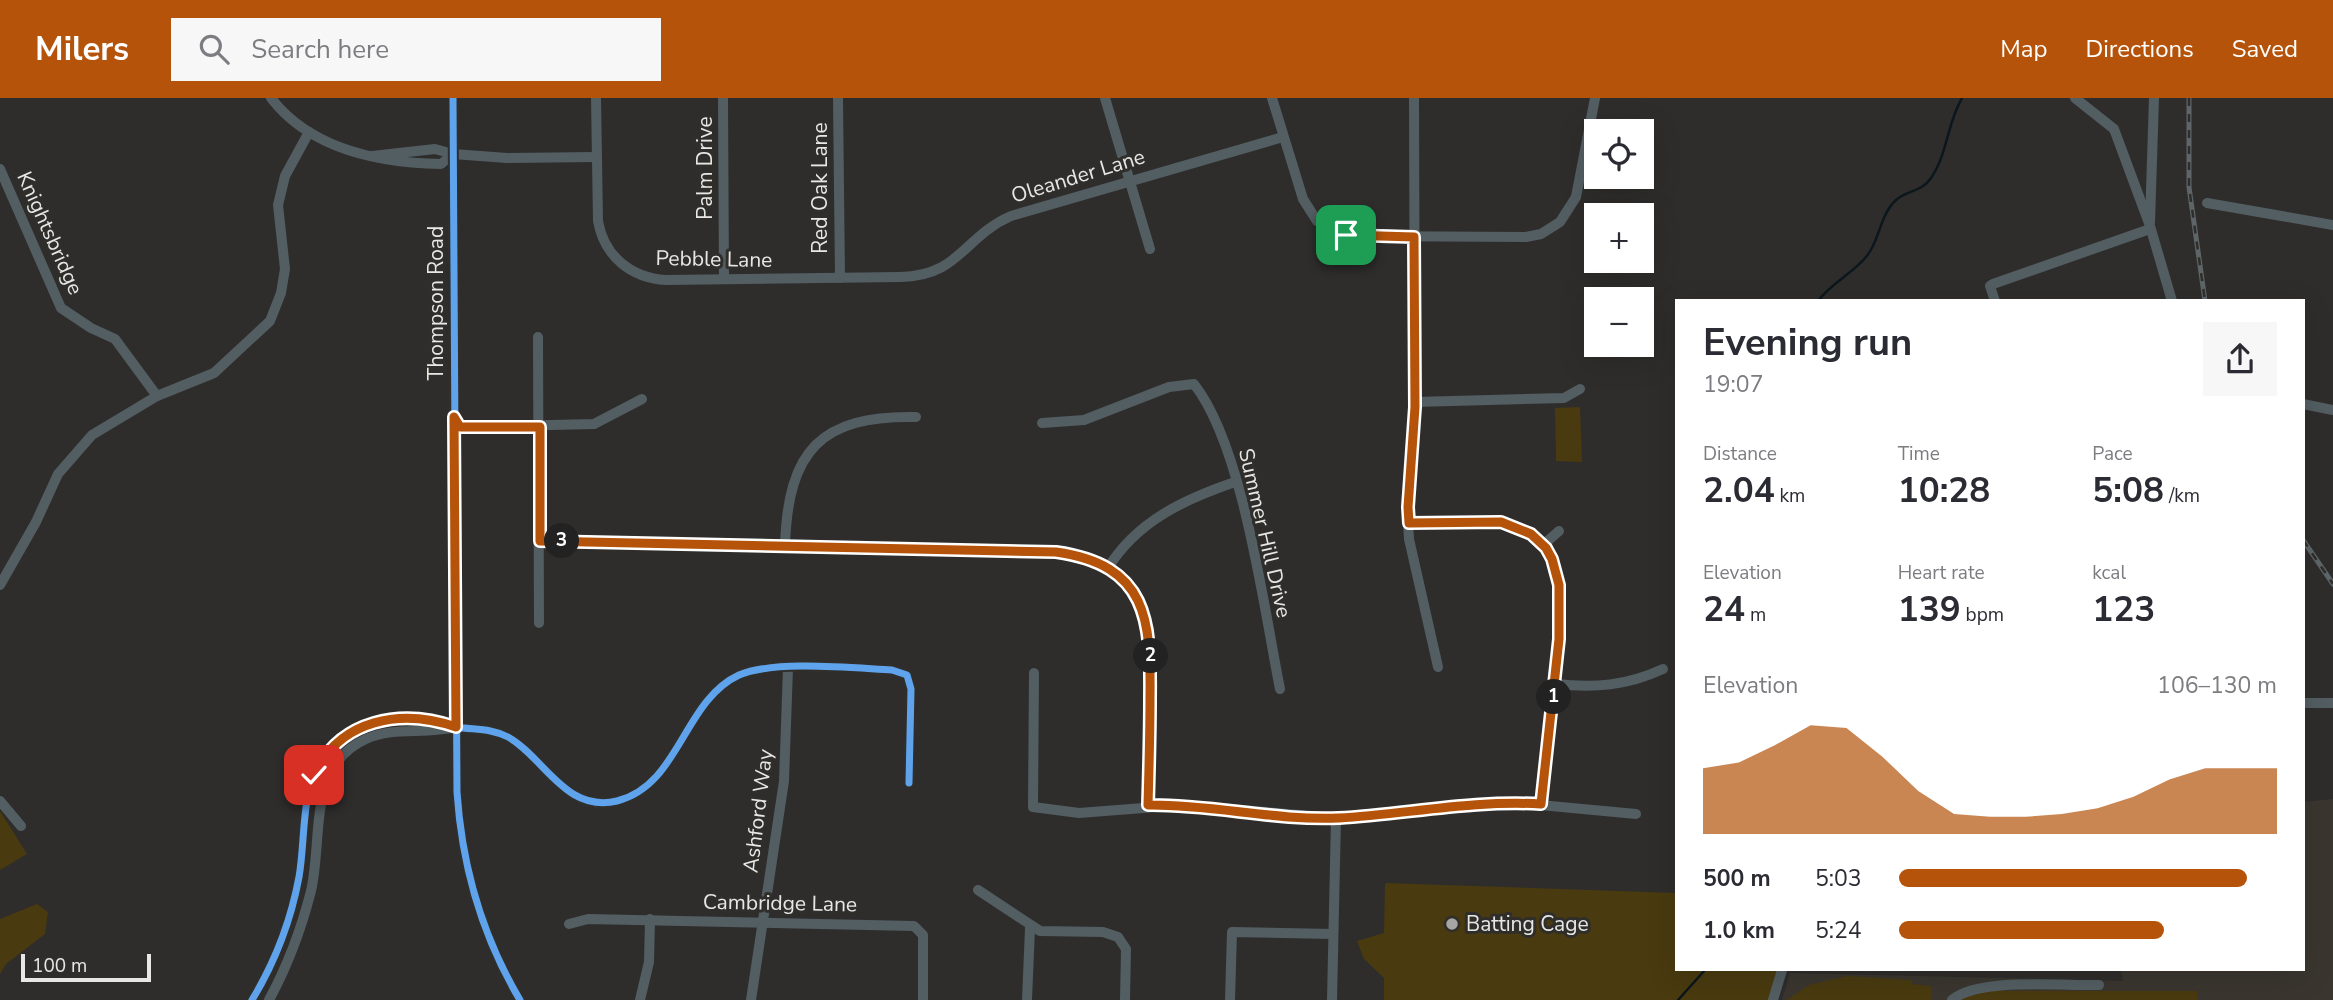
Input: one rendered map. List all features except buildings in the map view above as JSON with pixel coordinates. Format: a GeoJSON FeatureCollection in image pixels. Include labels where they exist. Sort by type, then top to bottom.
{"type":"FeatureCollection","features":[{"type":"Feature","properties":{"kind":"street"},"geometry":{"type":"LineString","coordinates":[[271,98],[309,132],[336,146],[405,164],[441,164],[453,155]]}},
{"type":"Feature","properties":{"kind":"street","name":"Thompson Road"},"geometry":{"type":"LineString","coordinates":[[453,98],[458,807],[468,874],[487,934],[520,1000]]}},
{"type":"Feature","properties":{"kind":"street","name":"Pebble Lane"},"geometry":{"type":"LineString","coordinates":[[596,98],[599,229],[620,262],[650,279],[900,277]]}},
{"type":"Feature","properties":{"kind":"street","name":"Palm Drive"},"geometry":{"type":"LineString","coordinates":[[723,98],[723,279]]}},
{"type":"Feature","properties":{"kind":"street","name":"Red Oak Lane"},"geometry":{"type":"LineString","coordinates":[[838,98],[840,278]]}},
{"type":"Feature","properties":{"kind":"street"},"geometry":{"type":"LineString","coordinates":[[1105,98],[1150,249]]}},
{"type":"Feature","properties":{"kind":"street"},"geometry":{"type":"LineString","coordinates":[[1272,98],[1303,199],[1317,221],[1346,235],[1414,237],[1510,237],[1541,234],[1560,222],[1574,202],[1578,189],[1595,98]]}},
{"type":"Feature","properties":{"kind":"street"},"geometry":{"type":"LineString","coordinates":[[1414,98],[1415,402],[1408,507],[1411,557],[1438,667]]}},
{"type":"Feature","properties":{"kind":"street"},"geometry":{"type":"LineString","coordinates":[[2075,98],[2114,130],[2150,228],[2171,299]]}},
{"type":"Feature","properties":{"kind":"street"},"geometry":{"type":"LineString","coordinates":[[2150,228],[2154,98]]}},
{"type":"Feature","properties":{"kind":"street"},"geometry":{"type":"LineString","coordinates":[[0,584],[36,522],[58,474],[92,435],[157,396],[214,373],[257,336],[270,321],[281,293],[285,269],[278,205],[285,176],[309,132]]}},
{"type":"Feature","properties":{"kind":"street","name":"Oleander Lane"},"geometry":{"type":"LineString","coordinates":[[900,277],[930,274],[947,267],[986,228],[1011,216],[1283,136]]}},
{"type":"Feature","properties":{"kind":"street"},"geometry":{"type":"LineString","coordinates":[[372,156],[435,149],[453,155],[596,157]]}},
{"type":"Feature","properties":{"kind":"street","name":"Knightsbridge"},"geometry":{"type":"LineString","coordinates":[[0,169],[61,308],[91,328],[115,339],[157,396]]}},
{"type":"Feature","properties":{"kind":"street"},"geometry":{"type":"LineString","coordinates":[[2207,203],[2333,225]]}},
{"type":"Feature","properties":{"kind":"street"},"geometry":{"type":"LineString","coordinates":[[1994,299],[1990,286],[2150,228]]}},
{"type":"Feature","properties":{"kind":"street"},"geometry":{"type":"LineString","coordinates":[[538,337],[539,623]]}},
{"type":"Feature","properties":{"kind":"street","name":"Summer Hill Drive"},"geometry":{"type":"LineString","coordinates":[[1042,423],[1084,420],[1169,387],[1194,384],[1204,396],[1236,482],[1280,689]]}},
{"type":"Feature","properties":{"kind":"street"},"geometry":{"type":"LineString","coordinates":[[1415,402],[1564,398],[1580,389]]}},
{"type":"Feature","properties":{"kind":"street"},"geometry":{"type":"LineString","coordinates":[[454,417],[460,427],[540,427],[601,423],[642,399]]}},
{"type":"Feature","properties":{"kind":"street"},"geometry":{"type":"LineString","coordinates":[[2305,404],[2333,410]]}},
{"type":"Feature","properties":{"kind":"street"},"geometry":{"type":"LineString","coordinates":[[785,545],[790,491],[801,465],[813,448],[853,422],[881,416],[916,417]]}},
{"type":"Feature","properties":{"kind":"street"},"geometry":{"type":"LineString","coordinates":[[1108,568],[1129,540],[1156,518],[1189,499],[1236,482]]}},
{"type":"Feature","properties":{"kind":"street"},"geometry":{"type":"LineString","coordinates":[[1409,523],[1501,522],[1531,534],[1543,545],[1558,573],[1555,684],[1541,804]]}},
{"type":"Feature","properties":{"kind":"street"},"geometry":{"type":"LineString","coordinates":[[1543,545],[1559,531]]}},
{"type":"Feature","properties":{"kind":"street"},"geometry":{"type":"LineString","coordinates":[[540,541],[1056,552],[1091,559],[1108,568],[1135,596],[1149,629],[1148,805]]}},
{"type":"Feature","properties":{"kind":"street"},"geometry":{"type":"LineString","coordinates":[[252,1000],[277,951],[290,914],[299,875],[309,790],[325,754],[344,736],[367,723],[434,719],[456,727],[501,733],[511,739],[556,782],[576,796],[591,802],[616,801],[639,792],[655,780],[708,702],[725,684],[760,668],[892,670],[907,675],[911,689],[909,783]]}},
{"type":"Feature","properties":{"kind":"street","name":"Ashford Way"},"geometry":{"type":"LineString","coordinates":[[751,1000],[785,771],[788,668]]}},
{"type":"Feature","properties":{"kind":"street"},"geometry":{"type":"LineString","coordinates":[[1555,684],[1617,685],[1663,669]]}},
{"type":"Feature","properties":{"kind":"street"},"geometry":{"type":"LineString","coordinates":[[1034,673],[1032,807],[1079,813],[1148,805],[1196,805],[1336,818],[1481,803],[1541,804],[1636,814]]}},
{"type":"Feature","properties":{"kind":"street"},"geometry":{"type":"LineString","coordinates":[[2305,702],[2333,703]]}},
{"type":"Feature","properties":{"kind":"street"},"geometry":{"type":"LineString","coordinates":[[269,1000],[300,932],[312,886],[322,795],[332,768],[347,750],[376,735],[433,733],[456,727]]}},
{"type":"Feature","properties":{"kind":"street"},"geometry":{"type":"LineString","coordinates":[[0,801],[21,826]]}},
{"type":"Feature","properties":{"kind":"street"},"geometry":{"type":"LineString","coordinates":[[1332,1000],[1336,818]]}},
{"type":"Feature","properties":{"kind":"street"},"geometry":{"type":"LineString","coordinates":[[978,890],[1030,928],[1040,931],[1103,932],[1118,936],[1126,949],[1125,1000]]}},
{"type":"Feature","properties":{"kind":"street","name":"Cambridge Lane"},"geometry":{"type":"LineString","coordinates":[[569,924],[588,919],[650,919],[914,926],[923,935],[923,1000]]}},
{"type":"Feature","properties":{"kind":"street"},"geometry":{"type":"LineString","coordinates":[[640,1000],[649,962],[650,919]]}},
{"type":"Feature","properties":{"kind":"street"},"geometry":{"type":"LineString","coordinates":[[1027,1000],[1030,928]]}},
{"type":"Feature","properties":{"kind":"street"},"geometry":{"type":"LineString","coordinates":[[1230,1000],[1232,932],[1333,934]]}},
{"type":"Feature","properties":{"kind":"street"},"geometry":{"type":"LineString","coordinates":[[1773,1000],[1782,971]]}},
{"type":"Feature","properties":{"kind":"street"},"geometry":{"type":"LineString","coordinates":[[1952,1000],[1964,992],[1990,987],[2099,985]]}},
{"type":"Feature","properties":{"kind":"shaded area"},"geometry":{"type":"Polygon","coordinates":[[[1580,407],[1582,462],[1556,461],[1555,408],[1580,407]]]}},
{"type":"Feature","properties":{"kind":"shaded area"},"geometry":{"type":"Polygon","coordinates":[[[2333,799],[2333,1000],[1782,1000],[1790,973],[2123,981],[2121,971],[2305,971],[2305,802],[2333,799]]]}},
{"type":"Feature","properties":{"kind":"shaded area"},"geometry":{"type":"Polygon","coordinates":[[[0,811],[27,854],[0,870],[0,811]]]}},
{"type":"Feature","properties":{"kind":"shaded area"},"geometry":{"type":"Polygon","coordinates":[[[1385,883],[1675,893],[1675,971],[1779,971],[1778,1000],[1384,1000],[1384,978],[1364,959],[1357,941],[1384,933],[1385,883]]]}},
{"type":"Feature","properties":{"kind":"shaded area"},"geometry":{"type":"Polygon","coordinates":[[[37,904],[48,912],[45,934],[6,964],[0,974],[0,919],[37,904]]]}},
{"type":"Feature","properties":{"kind":"shaded area"},"geometry":{"type":"Polygon","coordinates":[[[1847,976],[1912,980],[1912,984],[1931,986],[1931,1000],[1787,1000],[1809,985],[1847,976]]]}},
{"type":"Feature","properties":{"kind":"shaded area"},"geometry":{"type":"Polygon","coordinates":[[[1985,991],[2197,991],[2197,1000],[1958,1000],[1985,991]]]}},
{"type":"Feature","properties":{"kind":"waterway"},"geometry":{"type":"LineString","coordinates":[[1820,299],[1871,251],[1890,206],[1931,178],[1962,98]]}},
{"type":"Feature","properties":{"kind":"waterway"},"geometry":{"type":"LineString","coordinates":[[1678,1000],[1704,971]]}},
{"type":"Feature","properties":{"kind":"railway"},"geometry":{"type":"LineString","coordinates":[[2189,98],[2189,187],[2205,299]]}},
{"type":"Feature","properties":{"kind":"railway"},"geometry":{"type":"LineString","coordinates":[[2305,543],[2333,584]]}},
{"type":"Feature","properties":{"kind":"cycle path"},"geometry":{"type":"LineString","coordinates":[[453,98],[457,792],[464,847],[476,900],[495,951],[520,1000]]}},
{"type":"Feature","properties":{"kind":"cycle path"},"geometry":{"type":"LineString","coordinates":[[252,1000],[275,956],[292,909],[299,877],[305,813],[317,767],[335,743],[347,734],[376,722],[391,718],[422,718],[502,734],[521,746],[569,792],[599,803],[617,801],[638,792],[655,778],[669,761],[705,703],[720,687],[739,675],[754,670],[792,666],[892,670],[907,675],[911,689],[909,783]]}},
{"type":"Feature","properties":{"kind":"place","name":"Batting Cage"},"geometry":{"type":"Point","coordinates":[1452,924]}},
{"type":"Feature","properties":{"kind":"route"},"geometry":{"type":"LineString","coordinates":[[314,775],[333,745],[367,723],[434,719],[456,727],[454,417],[460,427],[540,427],[540,541],[1056,552],[1091,559],[1108,568],[1135,596],[1149,629],[1148,805],[1196,805],[1336,818],[1481,803],[1541,804],[1559,639],[1558,573],[1539,540],[1516,527],[1501,522],[1479,521],[1409,523],[1408,493],[1415,407],[1414,237],[1346,235]]}}]}
